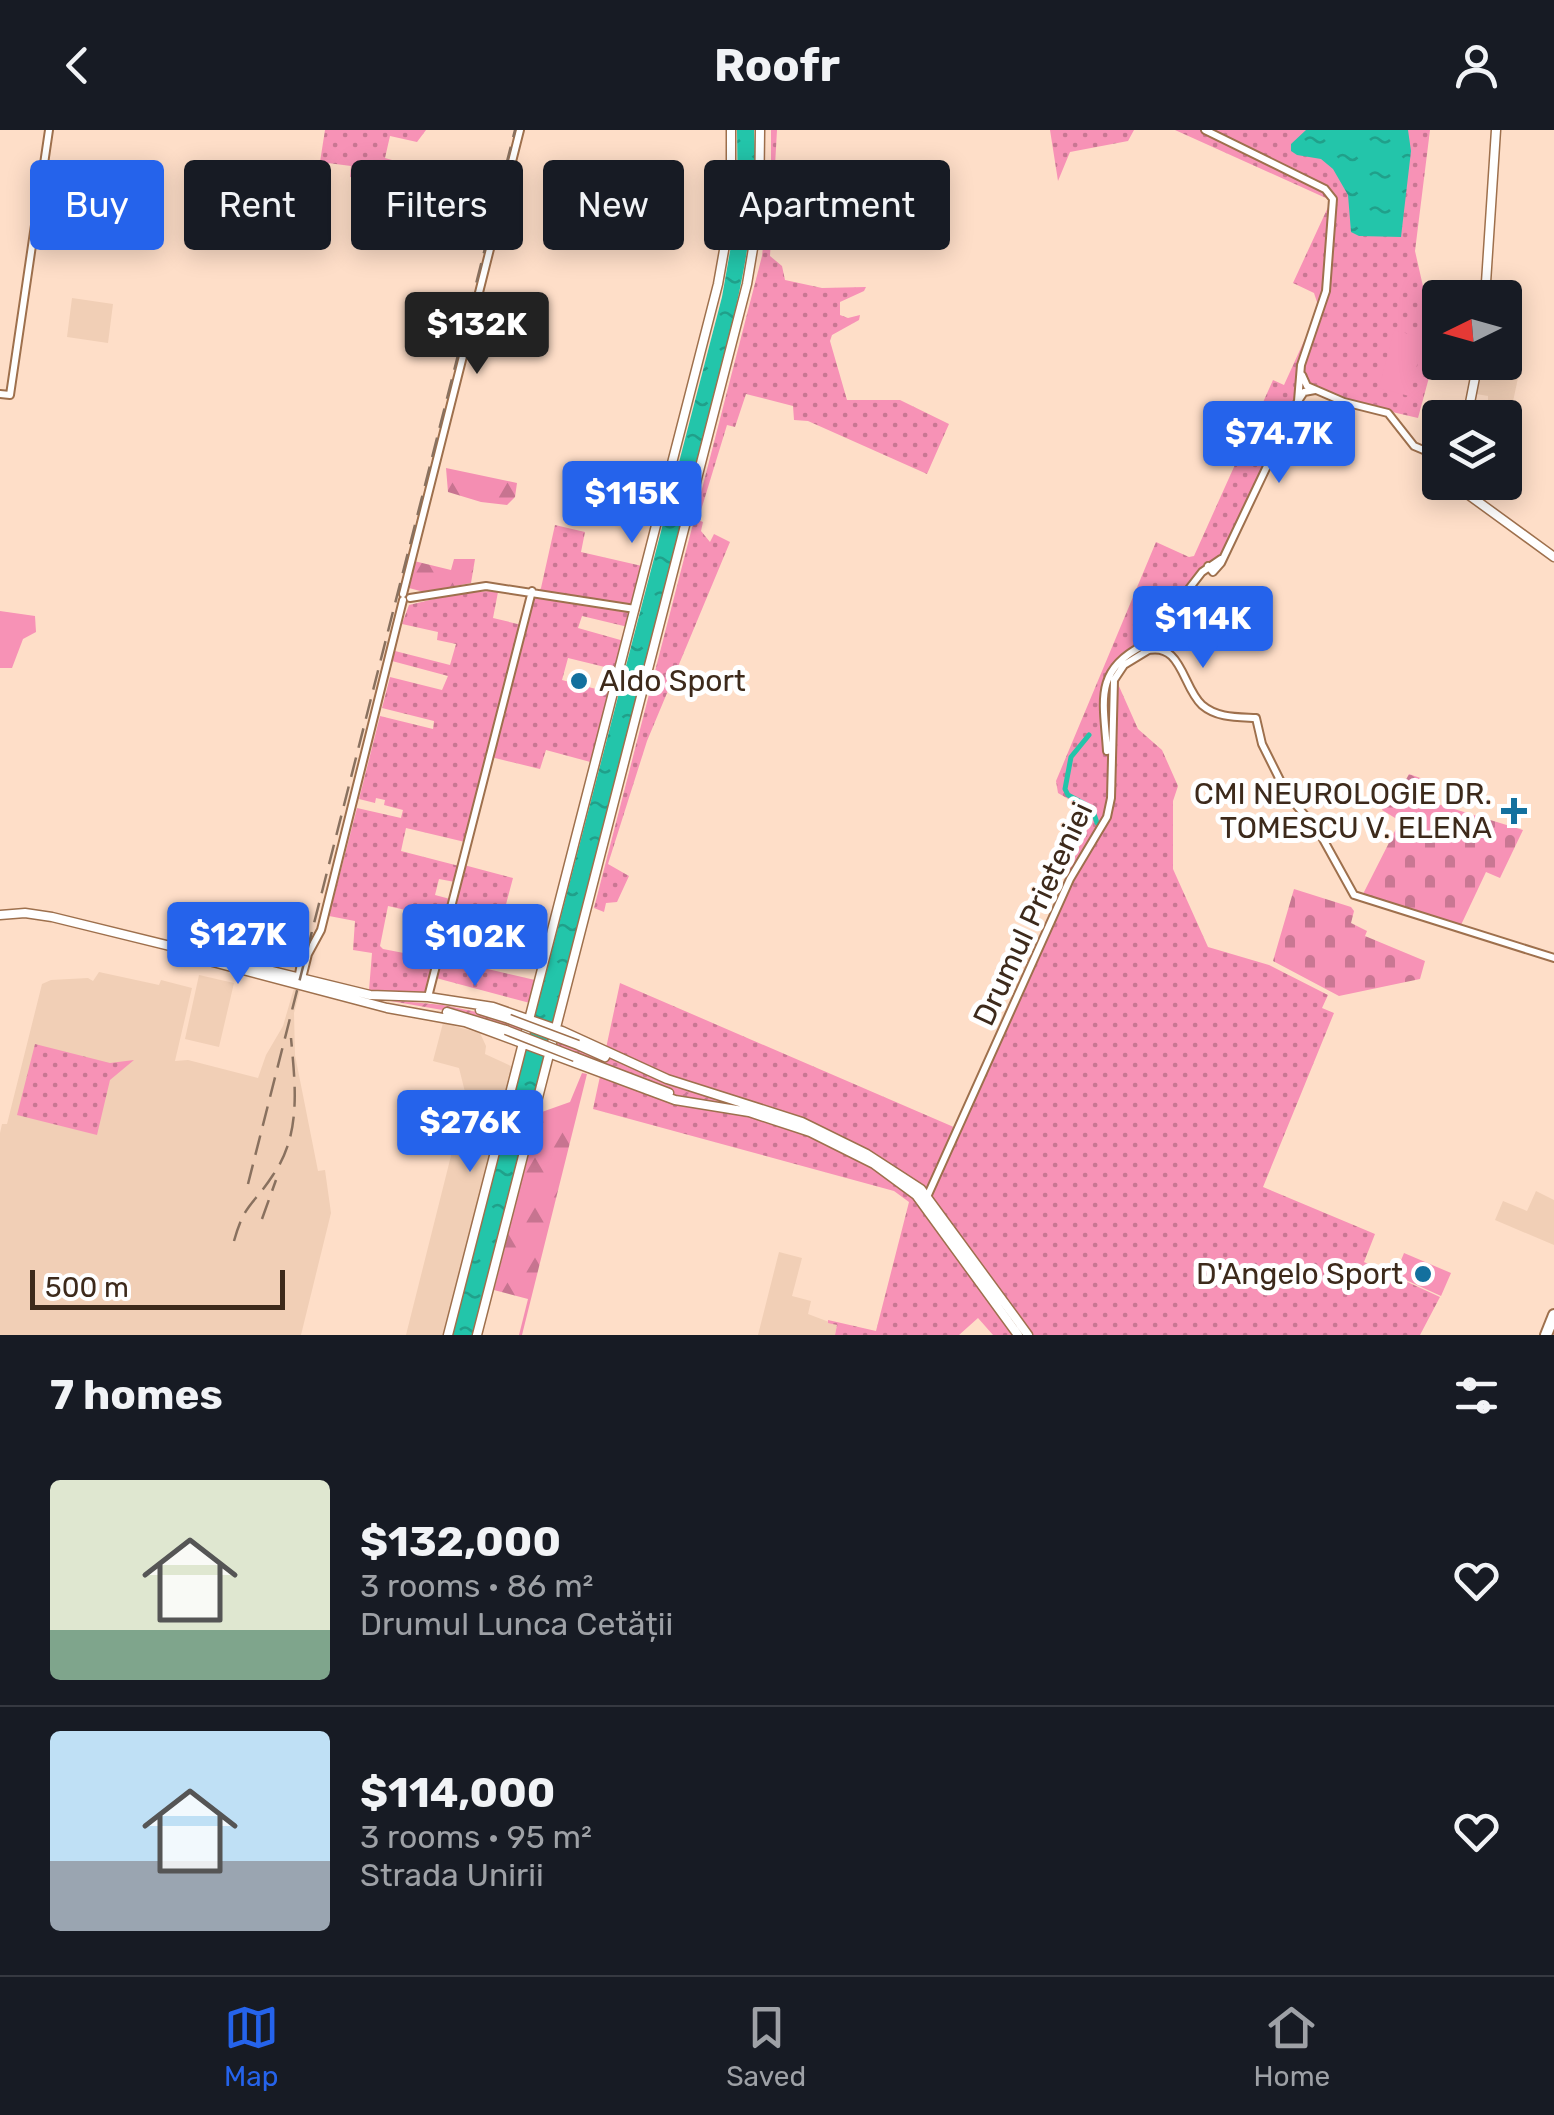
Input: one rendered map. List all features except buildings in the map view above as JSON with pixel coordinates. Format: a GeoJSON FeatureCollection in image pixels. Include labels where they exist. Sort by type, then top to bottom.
{"type":"FeatureCollection","features":[{"type":"Feature","properties":{"kind":"main road"},"geometry":{"type":"LineString","coordinates":[[448,1335],[722,267],[732,211],[732,130]]}},
{"type":"Feature","properties":{"kind":"main road"},"geometry":{"type":"LineString","coordinates":[[477,1335],[750,268],[759,213],[760,130]]}},
{"type":"Feature","properties":{"kind":"main road"},"geometry":{"type":"LineString","coordinates":[[1486,280],[1496,130]]}},
{"type":"Feature","properties":{"kind":"main road"},"geometry":{"type":"LineString","coordinates":[[1476,500],[1554,558]]}},
{"type":"Feature","properties":{"kind":"main road"},"geometry":{"type":"LineString","coordinates":[[0,918],[20,916],[156,944],[369,998],[462,1006],[529,1019],[576,1041]]}},
{"type":"Feature","properties":{"kind":"main road"},"geometry":{"type":"LineString","coordinates":[[156,944],[369,998],[454,1014],[675,1095],[736,1105],[838,1145],[925,1199],[1028,1335]]}},
{"type":"Feature","properties":{"kind":"main road"},"geometry":{"type":"LineString","coordinates":[[369,998],[428,997],[480,1004],[576,1041],[666,1084],[812,1126],[867,1154],[916,1186],[1018,1335]]}},
{"type":"Feature","properties":{"kind":"main road"},"geometry":{"type":"LineString","coordinates":[[511,1016],[524,1012],[533,1001]]}},
{"type":"Feature","properties":{"kind":"main road"},"geometry":{"type":"LineString","coordinates":[[564,1004],[564,1026],[576,1041]]}},
{"type":"Feature","properties":{"kind":"main road"},"geometry":{"type":"LineString","coordinates":[[505,1033],[522,1045],[571,1059]]}},
{"type":"Feature","properties":{"kind":"main road"},"geometry":{"type":"LineString","coordinates":[[505,1033],[514,1046],[518,1063]]}},
{"type":"Feature","properties":{"kind":"main road"},"geometry":{"type":"LineString","coordinates":[[546,1074],[555,1065],[571,1059]]}},
{"type":"Feature","properties":{"kind":"main road"},"geometry":{"type":"LineString","coordinates":[[1546,1335],[1554,1315]]}},
{"type":"Feature","properties":{"kind":"street"},"geometry":{"type":"LineString","coordinates":[[0,394],[10,395],[49,130]]}},
{"type":"Feature","properties":{"kind":"street"},"geometry":{"type":"LineString","coordinates":[[300,978],[307,952],[319,937],[408,597],[404,578],[431,487],[520,130]]}},
{"type":"Feature","properties":{"kind":"street"},"geometry":{"type":"LineString","coordinates":[[1205,130],[1332,196],[1325,296],[1300,368],[1305,389],[1388,413],[1414,446],[1422,449]]}},
{"type":"Feature","properties":{"kind":"street","name":"Drumul Prieteniei"},"geometry":{"type":"LineString","coordinates":[[925,1199],[949,1142],[975,1096],[1074,870],[1107,817],[1111,777],[1104,686],[1116,663],[1147,646],[1198,578],[1227,553],[1305,389]]}},
{"type":"Feature","properties":{"kind":"street"},"geometry":{"type":"LineString","coordinates":[[408,597],[474,586],[532,591],[635,609]]}},
{"type":"Feature","properties":{"kind":"street"},"geometry":{"type":"LineString","coordinates":[[428,997],[532,591]]}},
{"type":"Feature","properties":{"kind":"street"},"geometry":{"type":"LineString","coordinates":[[1147,646],[1178,661],[1204,707],[1223,716],[1256,718],[1262,744],[1288,796],[1318,830],[1354,895],[1554,958]]}},
{"type":"Feature","properties":{"kind":"street"},"geometry":{"type":"LineString","coordinates":[[916,1186],[934,1179]]}},
{"type":"Feature","properties":{"kind":"shaded area"},"geometry":{"type":"Polygon","coordinates":[[[72,298],[113,304],[108,343],[67,337],[72,298]]]}},
{"type":"Feature","properties":{"kind":"shaded area"},"geometry":{"type":"Polygon","coordinates":[[[1479,380],[1518,380],[1513,400],[1488,400],[1488,396],[1476,394],[1479,380]]]}},
{"type":"Feature","properties":{"kind":"shaded area"},"geometry":{"type":"Polygon","coordinates":[[[99,972],[192,988],[175,1061],[188,1060],[258,1078],[283,1026],[294,988],[300,990],[294,1013],[295,1055],[318,1171],[325,1170],[331,1213],[301,1335],[0,1335],[2,1124],[7,1124],[42,984],[51,980],[93,981],[99,972]]]}},
{"type":"Feature","properties":{"kind":"shaded area"},"geometry":{"type":"Polygon","coordinates":[[[199,975],[234,983],[219,1047],[185,1039],[199,975]]]}},
{"type":"Feature","properties":{"kind":"shaded area"},"geometry":{"type":"Polygon","coordinates":[[[443,1023],[480,1033],[485,1054],[513,1067],[446,1335],[406,1335],[466,1096],[459,1068],[433,1061],[443,1023]]]}},
{"type":"Feature","properties":{"kind":"shaded area"},"geometry":{"type":"Polygon","coordinates":[[[1536,1191],[1554,1200],[1554,1245],[1495,1220],[1503,1201],[1527,1211],[1536,1191]]]}},
{"type":"Feature","properties":{"kind":"shaded area"},"geometry":{"type":"Polygon","coordinates":[[[779,1252],[802,1258],[792,1296],[811,1301],[808,1314],[837,1325],[835,1335],[758,1335],[779,1252]]]}},
{"type":"Feature","properties":{"kind":"green space"},"geometry":{"type":"Polygon","coordinates":[[[325,130],[426,130],[417,142],[390,136],[385,158],[392,160],[351,160],[351,166],[320,160],[325,130]]]}},
{"type":"Feature","properties":{"kind":"green space"},"geometry":{"type":"Polygon","coordinates":[[[771,130],[777,130],[775,160],[771,160],[771,130]]]}},
{"type":"Feature","properties":{"kind":"green space"},"geometry":{"type":"Polygon","coordinates":[[[1050,130],[1134,130],[1128,141],[1070,152],[1058,181],[1050,130]]]}},
{"type":"Feature","properties":{"kind":"green space"},"geometry":{"type":"Polygon","coordinates":[[[1175,130],[1430,130],[1415,251],[1422,282],[1422,380],[1428,380],[1418,418],[1358,404],[1317,389],[1304,394],[1227,548],[1218,561],[1209,563],[1151,638],[1137,645],[1138,650],[1150,652],[1124,669],[1118,684],[1138,729],[1162,750],[1178,786],[1173,801],[1173,869],[1208,947],[1269,965],[1328,995],[1322,1008],[1334,1013],[1263,1187],[1375,1234],[1364,1262],[1440,1297],[1420,1335],[993,1335],[978,1318],[959,1335],[835,1335],[837,1325],[828,1320],[876,1331],[909,1202],[894,1191],[593,1109],[620,983],[956,1128],[1091,820],[1087,810],[1058,793],[1056,781],[1156,542],[1194,556],[1273,380],[1284,385],[1319,308],[1314,293],[1293,283],[1329,205],[1328,199],[1175,130]]]}},
{"type":"Feature","properties":{"kind":"green space"},"geometry":{"type":"Polygon","coordinates":[[[763,250],[770,250],[770,256],[782,266],[785,280],[822,288],[866,287],[840,302],[840,315],[860,315],[859,320],[832,335],[830,341],[847,400],[900,400],[949,424],[927,474],[808,421],[794,420],[793,406],[746,394],[735,427],[727,425],[698,520],[703,522],[701,531],[710,542],[714,534],[730,542],[647,741],[608,864],[629,876],[617,902],[606,903],[604,912],[594,908],[763,250]]]}},
{"type":"Feature","properties":{"kind":"green space"},"geometry":{"type":"Polygon","coordinates":[[[1394,330],[1422,337],[1409,396],[1379,388],[1394,330]]]}},
{"type":"Feature","properties":{"kind":"green space"},"geometry":{"type":"Polygon","coordinates":[[[446,468],[517,483],[515,497],[507,505],[448,492],[446,468]]]}},
{"type":"Feature","properties":{"kind":"green space"},"geometry":{"type":"Polygon","coordinates":[[[555,525],[585,532],[581,552],[642,566],[628,627],[582,616],[578,628],[624,641],[617,670],[568,658],[562,680],[611,693],[594,763],[546,750],[540,769],[487,756],[465,842],[406,828],[401,851],[459,866],[455,882],[439,879],[435,895],[450,899],[445,919],[388,906],[380,946],[435,959],[426,993],[369,990],[372,953],[353,950],[355,921],[329,916],[357,808],[401,818],[403,810],[384,805],[385,800],[376,798],[375,803],[359,799],[380,716],[433,729],[434,721],[382,708],[390,677],[442,690],[448,676],[392,661],[395,651],[450,665],[456,644],[437,640],[438,632],[402,624],[409,605],[459,593],[498,592],[493,618],[526,626],[541,588],[555,525]]]}},
{"type":"Feature","properties":{"kind":"green space"},"geometry":{"type":"Polygon","coordinates":[[[454,559],[475,559],[471,583],[424,592],[409,588],[414,561],[451,570],[454,559]]]}},
{"type":"Feature","properties":{"kind":"green space"},"geometry":{"type":"Polygon","coordinates":[[[0,611],[35,616],[36,632],[23,639],[12,668],[0,668],[0,611]]]}},
{"type":"Feature","properties":{"kind":"green space"},"geometry":{"type":"Polygon","coordinates":[[[1409,774],[1426,780],[1428,801],[1523,830],[1500,878],[1486,872],[1461,925],[1363,894],[1400,821],[1382,810],[1392,788],[1400,791],[1409,774]]]}},
{"type":"Feature","properties":{"kind":"green space"},"geometry":{"type":"Polygon","coordinates":[[[464,865],[513,878],[500,927],[451,914],[464,865]]]}},
{"type":"Feature","properties":{"kind":"green space"},"geometry":{"type":"Polygon","coordinates":[[[1294,889],[1351,907],[1351,923],[1367,931],[1365,936],[1425,961],[1420,979],[1339,996],[1273,961],[1294,889]]]}},
{"type":"Feature","properties":{"kind":"green space"},"geometry":{"type":"Polygon","coordinates":[[[441,958],[535,980],[530,1003],[436,978],[441,958]]]}},
{"type":"Feature","properties":{"kind":"green space"},"geometry":{"type":"Polygon","coordinates":[[[379,999],[443,1005],[491,1015],[670,1088],[769,1113],[866,1158],[754,1111],[669,1091],[454,1012],[379,999]]]}},
{"type":"Feature","properties":{"kind":"green space"},"geometry":{"type":"Polygon","coordinates":[[[35,1044],[110,1063],[134,1060],[110,1080],[97,1135],[17,1115],[35,1044]]]}},
{"type":"Feature","properties":{"kind":"green space"},"geometry":{"type":"Polygon","coordinates":[[[582,1073],[587,1074],[519,1335],[528,1299],[494,1290],[539,1113],[570,1102],[582,1073]]]}},
{"type":"Feature","properties":{"kind":"green space","name":"D'Angelo Sport"},"geometry":{"type":"Polygon","coordinates":[[[1404,1253],[1451,1273],[1441,1296],[1395,1275],[1404,1253]]]}},
{"type":"Feature","properties":{"kind":"water"},"geometry":{"type":"Polygon","coordinates":[[[737,130],[754,130],[755,160],[737,160],[737,130]]]}},
{"type":"Feature","properties":{"kind":"water"},"geometry":{"type":"Polygon","coordinates":[[[1306,130],[1408,130],[1411,151],[1401,237],[1359,236],[1351,232],[1348,195],[1333,169],[1321,159],[1291,151],[1291,144],[1306,130]]]}},
{"type":"Feature","properties":{"kind":"water"},"geometry":{"type":"Polygon","coordinates":[[[730,250],[747,250],[736,307],[473,1335],[452,1335],[722,297],[730,250]]]}},
{"type":"Feature","properties":{"kind":"waterway"},"geometry":{"type":"LineString","coordinates":[[1089,735],[1071,757],[1065,789],[1068,795],[1092,808],[1097,823]]}},
{"type":"Feature","properties":{"kind":"railway"},"geometry":{"type":"LineString","coordinates":[[248,1184],[515,130]]}},
{"type":"Feature","properties":{"kind":"railway"},"geometry":{"type":"LineString","coordinates":[[234,1241],[246,1211],[273,1175],[289,1143],[294,1108],[291,1038]]}},
{"type":"Feature","properties":{"kind":"railway"},"geometry":{"type":"LineString","coordinates":[[262,1219],[276,1180]]}},
{"type":"Feature","properties":{"kind":"place","name":"Aldo Sport"},"geometry":{"type":"Point","coordinates":[579,681]}},
{"type":"Feature","properties":{"kind":"place","name":"CMI NEUROLOGIE DR. TOMESCU V. ELENA"},"geometry":{"type":"Point","coordinates":[1514,811]}},
{"type":"Feature","properties":{"kind":"place","name":"D'Angelo Sport"},"geometry":{"type":"Point","coordinates":[1423,1274]}}]}
